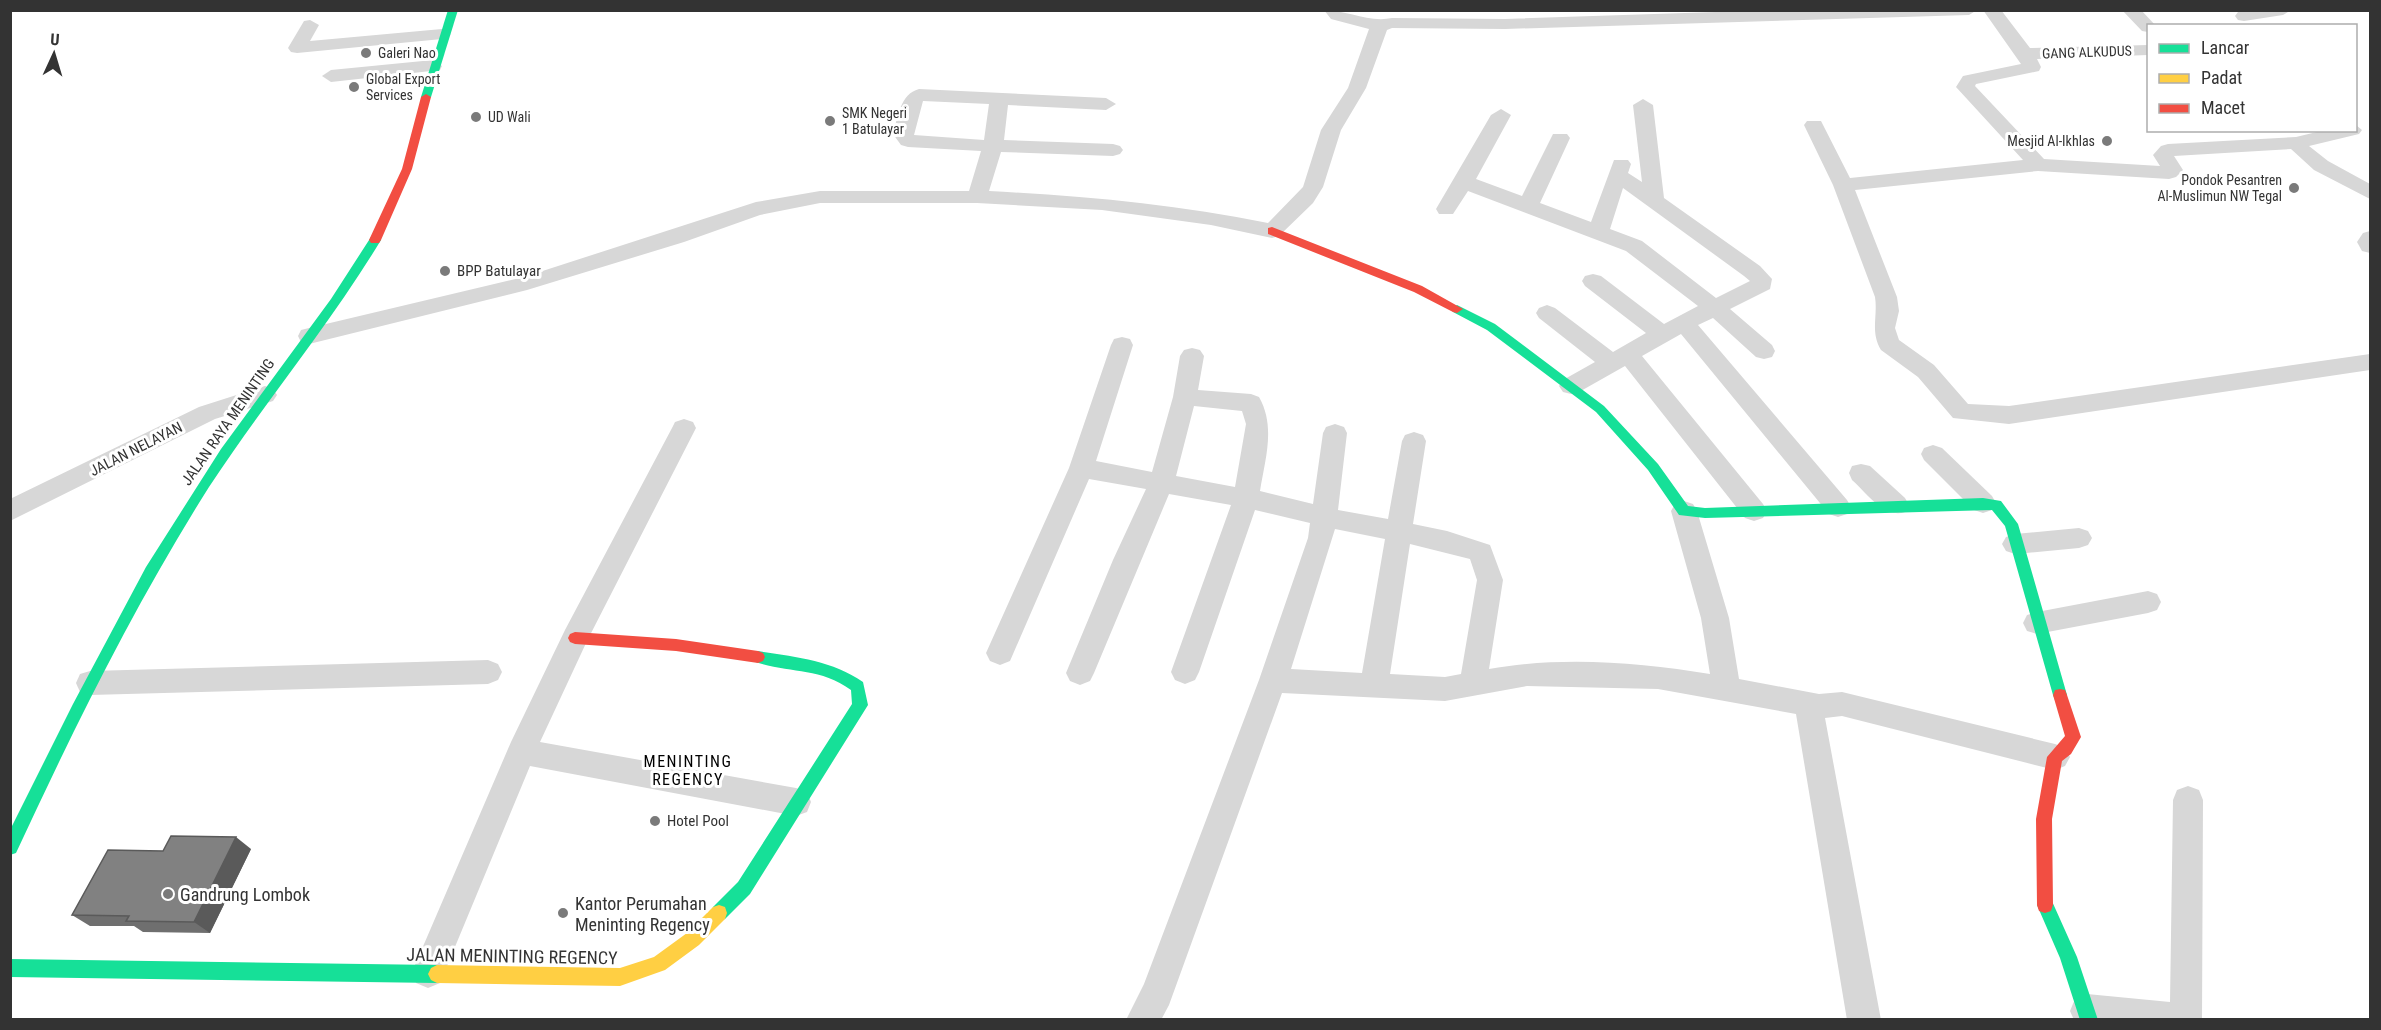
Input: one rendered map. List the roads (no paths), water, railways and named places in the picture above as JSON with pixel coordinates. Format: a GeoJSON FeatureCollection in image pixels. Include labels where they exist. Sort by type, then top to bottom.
{"type":"FeatureCollection","features":[{"type":"Feature","properties":{"kind":"main road","name":"JALAN RAYA MENINTING"},"geometry":{"type":"LineString","coordinates":[[10,848],[90,683],[158,557],[265,395],[369,253],[388,218],[408,166],[442,34],[453,10]]}},
{"type":"Feature","properties":{"kind":"main road"},"geometry":{"type":"LineString","coordinates":[[1272,231],[1418,289],[1491,327],[1571,386],[1623,432],[1653,467],[1684,511],[1705,513],[1896,505],[1983,503],[1996,505],[2011,524],[2014,544],[2073,737],[2066,750],[2055,757],[2044,819],[2045,906],[2068,957],[2088,1015]]}},
{"type":"Feature","properties":{"kind":"main road","name":"JALAN MENINTING REGENCY"},"geometry":{"type":"LineString","coordinates":[[10,968],[428,972],[562,978],[620,977],[659,963],[693,939],[744,888],[796,802],[860,705],[858,687],[844,675],[823,667],[676,645],[575,638]]}},
{"type":"Feature","properties":{"kind":"street"},"geometry":{"type":"LineString","coordinates":[[1332,10],[1337,15],[1379,26],[1439,18],[1969,10]]}},
{"type":"Feature","properties":{"kind":"street"},"geometry":{"type":"LineString","coordinates":[[1991,10],[2033,64],[2031,68],[1972,79],[1966,82],[1965,87],[2038,165]]}},
{"type":"Feature","properties":{"kind":"street"},"geometry":{"type":"LineString","coordinates":[[2130,10],[2147,26]]}},
{"type":"Feature","properties":{"kind":"street"},"geometry":{"type":"LineString","coordinates":[[2244,16],[2283,10]]}},
{"type":"Feature","properties":{"kind":"street"},"geometry":{"type":"LineString","coordinates":[[310,25],[297,48],[442,34]]}},
{"type":"Feature","properties":{"kind":"street"},"geometry":{"type":"LineString","coordinates":[[309,336],[526,283],[782,202],[844,195],[977,197],[1138,207],[1211,218],[1272,231],[1306,198],[1313,187],[1331,130],[1357,88],[1379,26]]}},
{"type":"Feature","properties":{"kind":"street","name":"GANG ALKUDUS"},"geometry":{"type":"LineString","coordinates":[[2025,54],[2147,50]]}},
{"type":"Feature","properties":{"kind":"street"},"geometry":{"type":"LineString","coordinates":[[331,76],[433,66]]}},
{"type":"Feature","properties":{"kind":"street"},"geometry":{"type":"LineString","coordinates":[[1106,104],[999,101],[919,95],[913,100],[903,134],[908,141],[1113,150]]}},
{"type":"Feature","properties":{"kind":"street"},"geometry":{"type":"LineString","coordinates":[[977,197],[993,146],[999,101]]}},
{"type":"Feature","properties":{"kind":"street"},"geometry":{"type":"LineString","coordinates":[[1643,105],[1654,200]]}},
{"type":"Feature","properties":{"kind":"street"},"geometry":{"type":"LineString","coordinates":[[1446,209],[1464,183],[1501,115]]}},
{"type":"Feature","properties":{"kind":"street"},"geometry":{"type":"LineString","coordinates":[[1814,125],[1843,184],[1886,297],[1888,311],[1884,328],[1889,344],[1926,371],[1961,412],[2009,415],[2370,362]]}},
{"type":"Feature","properties":{"kind":"street"},"geometry":{"type":"LineString","coordinates":[[1843,184],[2038,165],[2102,167],[2169,173],[2173,170],[2163,155],[2168,150],[2296,143],[2342,132]]}},
{"type":"Feature","properties":{"kind":"street"},"geometry":{"type":"LineString","coordinates":[[1528,206],[1560,138]]}},
{"type":"Feature","properties":{"kind":"street"},"geometry":{"type":"LineString","coordinates":[[2296,143],[2308,159],[2370,193]]}},
{"type":"Feature","properties":{"kind":"street"},"geometry":{"type":"LineString","coordinates":[[1571,386],[1662,334],[1762,284],[1761,279],[1654,200],[1619,169],[1598,232]]}},
{"type":"Feature","properties":{"kind":"street"},"geometry":{"type":"LineString","coordinates":[[1464,183],[1634,246],[1714,307],[1764,351]]}},
{"type":"Feature","properties":{"kind":"street"},"geometry":{"type":"LineString","coordinates":[[2370,238],[2368,242],[2370,246]]}},
{"type":"Feature","properties":{"kind":"street"},"geometry":{"type":"LineString","coordinates":[[1593,281],[1662,334]]}},
{"type":"Feature","properties":{"kind":"street"},"geometry":{"type":"LineString","coordinates":[[1547,313],[1620,358],[1754,511]]}},
{"type":"Feature","properties":{"kind":"street"},"geometry":{"type":"LineString","coordinates":[[1684,323],[1838,507]]}},
{"type":"Feature","properties":{"kind":"street"},"geometry":{"type":"LineString","coordinates":[[1000,653],[1081,468],[1122,345]]}},
{"type":"Feature","properties":{"kind":"street"},"geometry":{"type":"LineString","coordinates":[[1080,673],[1126,560],[1162,482],[1185,397],[1192,356]]}},
{"type":"Feature","properties":{"kind":"street","name":"JALAN NELAYAN"},"geometry":{"type":"LineString","coordinates":[[10,511],[207,413],[265,395]]}},
{"type":"Feature","properties":{"kind":"street"},"geometry":{"type":"LineString","coordinates":[[1185,397],[1251,403],[1258,424],[1246,498],[1185,672]]}},
{"type":"Feature","properties":{"kind":"street"},"geometry":{"type":"LineString","coordinates":[[428,972],[521,751],[575,638],[684,428]]}},
{"type":"Feature","properties":{"kind":"street"},"geometry":{"type":"LineString","coordinates":[[1142,1020],[1157,993],[1273,680],[1321,538],[1335,433]]}},
{"type":"Feature","properties":{"kind":"street"},"geometry":{"type":"LineString","coordinates":[[1374,685],[1401,532],[1414,441]]}},
{"type":"Feature","properties":{"kind":"street"},"geometry":{"type":"LineString","coordinates":[[1933,454],[1983,503]]}},
{"type":"Feature","properties":{"kind":"street"},"geometry":{"type":"LineString","coordinates":[[1081,468],[1283,504],[1324,517],[1447,541],[1481,552],[1490,580],[1473,684]]}},
{"type":"Feature","properties":{"kind":"street"},"geometry":{"type":"LineString","coordinates":[[1862,473],[1896,505]]}},
{"type":"Feature","properties":{"kind":"street"},"geometry":{"type":"LineString","coordinates":[[1684,511],[1715,618],[1726,689]]}},
{"type":"Feature","properties":{"kind":"street"},"geometry":{"type":"LineString","coordinates":[[2014,544],[2079,538]]}},
{"type":"Feature","properties":{"kind":"street"},"geometry":{"type":"LineString","coordinates":[[2037,623],[2148,602]]}},
{"type":"Feature","properties":{"kind":"street"},"geometry":{"type":"LineString","coordinates":[[90,683],[488,672]]}},
{"type":"Feature","properties":{"kind":"street"},"geometry":{"type":"LineString","coordinates":[[1273,680],[1445,689],[1527,674],[1658,677],[1820,705],[1842,704],[2055,757]]}},
{"type":"Feature","properties":{"kind":"street"},"geometry":{"type":"LineString","coordinates":[[1820,705],[1810,714],[1811,725],[1864,1020]]}},
{"type":"Feature","properties":{"kind":"street"},"geometry":{"type":"LineString","coordinates":[[521,751],[796,802]]}},
{"type":"Feature","properties":{"kind":"street"},"geometry":{"type":"LineString","coordinates":[[2088,1015],[2186,1019],[2187,800]]}},
{"type":"Feature","properties":{"kind":"place","name":"Galeri Nao"},"geometry":{"type":"Point","coordinates":[366,53]}},
{"type":"Feature","properties":{"kind":"place","name":"Global Export Services"},"geometry":{"type":"Point","coordinates":[354,87]}},
{"type":"Feature","properties":{"kind":"place","name":"UD Wali"},"geometry":{"type":"Point","coordinates":[476,117]}},
{"type":"Feature","properties":{"kind":"place","name":"SMK Negeri 1 Batulayar"},"geometry":{"type":"Point","coordinates":[830,121]}},
{"type":"Feature","properties":{"kind":"place","name":"Mesjid Al-Ikhlas"},"geometry":{"type":"Point","coordinates":[2107,141]}},
{"type":"Feature","properties":{"kind":"place","name":"Pondok Pesantren Al-Muslimun NW Tegal"},"geometry":{"type":"Point","coordinates":[2294,188]}},
{"type":"Feature","properties":{"kind":"place","name":"BPP Batulayar"},"geometry":{"type":"Point","coordinates":[445,271]}},
{"type":"Feature","properties":{"kind":"place","name":"Hotel Pool"},"geometry":{"type":"Point","coordinates":[655,821]}},
{"type":"Feature","properties":{"kind":"place","name":"Gandrung Lombok"},"geometry":{"type":"Point","coordinates":[168,894]}},
{"type":"Feature","properties":{"kind":"place","name":"Kantor Perumahan Meninting Regency"},"geometry":{"type":"Point","coordinates":[563,913]}},
{"type":"Feature","properties":{"kind":"district","name":"MENINTING REGENCY"},"geometry":{"type":"Point","coordinates":[688,770]}}]}
